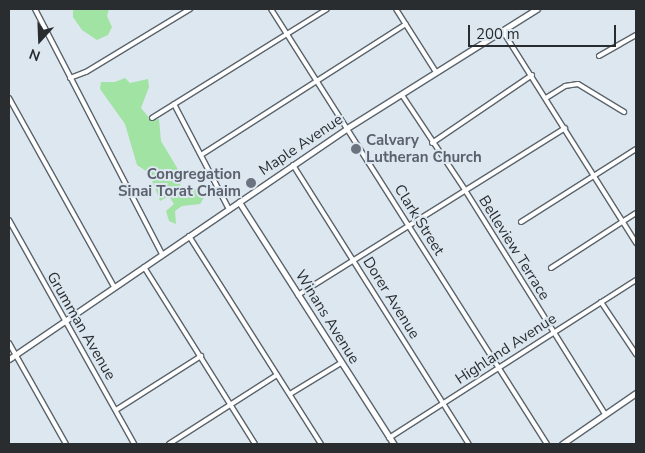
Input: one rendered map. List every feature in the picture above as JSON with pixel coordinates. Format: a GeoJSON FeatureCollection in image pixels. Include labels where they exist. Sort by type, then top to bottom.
{"type":"FeatureCollection","features":[{"type":"Feature","properties":{"kind":"street"},"geometry":{"type":"LineString","coordinates":[[35,9],[162,254]]}},
{"type":"Feature","properties":{"kind":"street"},"geometry":{"type":"LineString","coordinates":[[70,78],[86,72],[190,9]]}},
{"type":"Feature","properties":{"kind":"street","name":"Clark Street"},"geometry":{"type":"LineString","coordinates":[[271,9],[547,444]]}},
{"type":"Feature","properties":{"kind":"street"},"geometry":{"type":"LineString","coordinates":[[152,118],[327,9]]}},
{"type":"Feature","properties":{"kind":"street"},"geometry":{"type":"LineString","coordinates":[[396,9],[436,72]]}},
{"type":"Feature","properties":{"kind":"street","name":"Maple Avenue"},"geometry":{"type":"LineString","coordinates":[[9,359],[347,128],[537,9]]}},
{"type":"Feature","properties":{"kind":"street"},"geometry":{"type":"LineString","coordinates":[[201,155],[406,24]]}},
{"type":"Feature","properties":{"kind":"street"},"geometry":{"type":"LineString","coordinates":[[502,30],[636,242]]}},
{"type":"Feature","properties":{"kind":"street"},"geometry":{"type":"LineString","coordinates":[[598,56],[636,35]]}},
{"type":"Feature","properties":{"kind":"street"},"geometry":{"type":"LineString","coordinates":[[432,143],[532,75]]}},
{"type":"Feature","properties":{"kind":"street"},"geometry":{"type":"LineString","coordinates":[[546,98],[565,86],[578,84],[624,112]]}},
{"type":"Feature","properties":{"kind":"street","name":"Belleview Terrace"},"geometry":{"type":"LineString","coordinates":[[402,95],[432,143],[465,190],[605,414]]}},
{"type":"Feature","properties":{"kind":"street"},"geometry":{"type":"LineString","coordinates":[[9,98],[114,287]]}},
{"type":"Feature","properties":{"kind":"street"},"geometry":{"type":"LineString","coordinates":[[174,104],[229,209]]}},
{"type":"Feature","properties":{"kind":"street"},"geometry":{"type":"LineString","coordinates":[[298,295],[565,128]]}},
{"type":"Feature","properties":{"kind":"street"},"geometry":{"type":"LineString","coordinates":[[521,222],[636,149]]}},
{"type":"Feature","properties":{"kind":"street","name":"Dorer Avenue"},"geometry":{"type":"LineString","coordinates":[[293,165],[469,444]]}},
{"type":"Feature","properties":{"kind":"street","name":"Winans Avenue"},"geometry":{"type":"LineString","coordinates":[[239,202],[394,444]]}},
{"type":"Feature","properties":{"kind":"street"},"geometry":{"type":"LineString","coordinates":[[551,268],[636,213]]}},
{"type":"Feature","properties":{"kind":"street","name":"Grumman Avenue"},"geometry":{"type":"LineString","coordinates":[[9,220],[134,444]]}},
{"type":"Feature","properties":{"kind":"street"},"geometry":{"type":"LineString","coordinates":[[189,236],[321,444]]}},
{"type":"Feature","properties":{"kind":"street"},"geometry":{"type":"LineString","coordinates":[[144,267],[255,444]]}},
{"type":"Feature","properties":{"kind":"street","name":"Highland Avenue"},"geometry":{"type":"LineString","coordinates":[[389,438],[636,280]]}},
{"type":"Feature","properties":{"kind":"street"},"geometry":{"type":"LineString","coordinates":[[601,302],[636,354]]}},
{"type":"Feature","properties":{"kind":"street"},"geometry":{"type":"LineString","coordinates":[[9,343],[66,444]]}},
{"type":"Feature","properties":{"kind":"street"},"geometry":{"type":"LineString","coordinates":[[116,410],[200,356]]}},
{"type":"Feature","properties":{"kind":"street"},"geometry":{"type":"LineString","coordinates":[[290,394],[341,363]]}},
{"type":"Feature","properties":{"kind":"street"},"geometry":{"type":"LineString","coordinates":[[169,444],[277,375]]}},
{"type":"Feature","properties":{"kind":"street"},"geometry":{"type":"LineString","coordinates":[[562,444],[636,393]]}},
{"type":"Feature","properties":{"kind":"green space"},"geometry":{"type":"Polygon","coordinates":[[[73,9],[109,9],[107,16],[112,27],[108,35],[97,40],[82,30],[73,17],[73,9]]]}},
{"type":"Feature","properties":{"kind":"green space"},"geometry":{"type":"Polygon","coordinates":[[[125,78],[130,83],[148,79],[149,87],[141,108],[151,120],[159,119],[161,141],[182,176],[180,187],[187,191],[199,188],[205,196],[200,204],[182,206],[175,211],[176,224],[169,221],[166,211],[174,204],[169,196],[160,201],[149,173],[137,165],[125,124],[100,89],[101,82],[115,82],[125,78]]]}},
{"type":"Feature","properties":{"kind":"place","name":"Calvary Lutheran Church"},"geometry":{"type":"Point","coordinates":[356,149]}},
{"type":"Feature","properties":{"kind":"place","name":"Congregation Sinai Torat Chaim"},"geometry":{"type":"Point","coordinates":[251,183]}}]}
